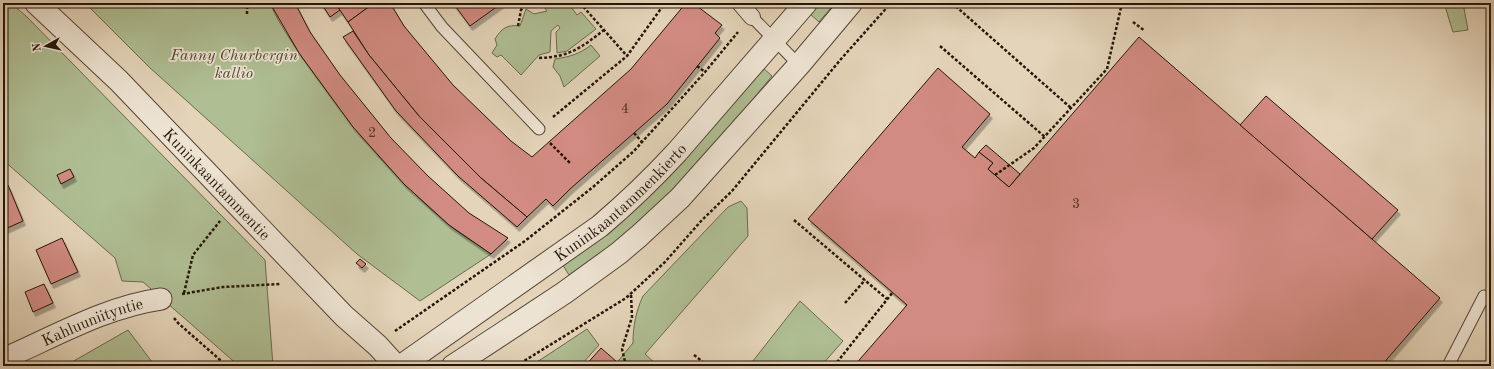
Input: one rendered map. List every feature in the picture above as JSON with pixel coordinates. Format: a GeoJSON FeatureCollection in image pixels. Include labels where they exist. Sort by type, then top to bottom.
{"type":"FeatureCollection","features":[{"type":"Feature","properties":{"kind":"street","name":"Kuninkaantammentie"},"geometry":{"type":"LineString","coordinates":[[36,3],[119,81],[344,316],[378,346],[396,366]]}},
{"type":"Feature","properties":{"kind":"street"},"geometry":{"type":"LineString","coordinates":[[740,3],[752,17]]}},
{"type":"Feature","properties":{"kind":"street","name":"Kuninkaantammenkierto"},"geometry":{"type":"LineString","coordinates":[[401,366],[600,226],[613,215],[677,152],[806,3]]}},
{"type":"Feature","properties":{"kind":"street","name":"Kuninkaantammenkierto"},"geometry":{"type":"LineString","coordinates":[[453,366],[564,293],[629,244],[680,198],[799,65],[851,3]]}},
{"type":"Feature","properties":{"kind":"street","name":"Kahluuniityntie"},"geometry":{"type":"LineString","coordinates":[[3,359],[96,318],[136,303],[161,299]]}},
{"type":"Feature","properties":{"kind":"lane"},"geometry":{"type":"LineString","coordinates":[[424,3],[442,27],[539,129]]}},
{"type":"Feature","properties":{"kind":"lane"},"geometry":{"type":"LineString","coordinates":[[752,17],[799,65]]}},
{"type":"Feature","properties":{"kind":"lane"},"geometry":{"type":"LineString","coordinates":[[1448,366],[1484,296],[1491,298]]}},
{"type":"Feature","properties":{"kind":"path"},"geometry":{"type":"LineString","coordinates":[[247,3],[247,14]]}},
{"type":"Feature","properties":{"kind":"path"},"geometry":{"type":"LineString","coordinates":[[518,26],[521,10],[526,3]]}},
{"type":"Feature","properties":{"kind":"path"},"geometry":{"type":"LineString","coordinates":[[580,3],[627,56]]}},
{"type":"Feature","properties":{"kind":"path"},"geometry":{"type":"LineString","coordinates":[[539,129],[627,56],[665,3]]}},
{"type":"Feature","properties":{"kind":"path"},"geometry":{"type":"LineString","coordinates":[[952,3],[1071,108]]}},
{"type":"Feature","properties":{"kind":"path"},"geometry":{"type":"LineString","coordinates":[[995,175],[1034,148],[1107,69],[1122,3]]}},
{"type":"Feature","properties":{"kind":"path"},"geometry":{"type":"LineString","coordinates":[[378,346],[397,329],[525,241],[593,187],[642,142],[752,17]]}},
{"type":"Feature","properties":{"kind":"path"},"geometry":{"type":"LineString","coordinates":[[1133,22],[1145,31]]}},
{"type":"Feature","properties":{"kind":"path"},"geometry":{"type":"LineString","coordinates":[[539,58],[554,58],[570,54],[581,49],[604,30]]}},
{"type":"Feature","properties":{"kind":"path"},"geometry":{"type":"LineString","coordinates":[[940,46],[1045,137]]}},
{"type":"Feature","properties":{"kind":"path"},"geometry":{"type":"LineString","coordinates":[[697,66],[705,72]]}},
{"type":"Feature","properties":{"kind":"path"},"geometry":{"type":"LineString","coordinates":[[634,133],[642,142]]}},
{"type":"Feature","properties":{"kind":"path"},"geometry":{"type":"LineString","coordinates":[[549,142],[571,164]]}},
{"type":"Feature","properties":{"kind":"path"},"geometry":{"type":"LineString","coordinates":[[184,294],[193,255],[235,202]]}},
{"type":"Feature","properties":{"kind":"path"},"geometry":{"type":"LineString","coordinates":[[794,220],[887,299]]}},
{"type":"Feature","properties":{"kind":"path"},"geometry":{"type":"LineString","coordinates":[[200,290],[277,285],[309,278]]}},
{"type":"Feature","properties":{"kind":"path"},"geometry":{"type":"LineString","coordinates":[[845,303],[864,280]]}},
{"type":"Feature","properties":{"kind":"path"},"geometry":{"type":"LineString","coordinates":[[834,366],[893,292]]}},
{"type":"Feature","properties":{"kind":"path"},"geometry":{"type":"LineString","coordinates":[[626,366],[622,349],[632,317],[631,294]]}},
{"type":"Feature","properties":{"kind":"path"},"geometry":{"type":"LineString","coordinates":[[161,299],[178,324],[227,366]]}},
{"type":"Feature","properties":{"kind":"path"},"geometry":{"type":"LineString","coordinates":[[694,355],[708,366]]}},
{"type":"Feature","properties":{"kind":"green space"},"geometry":{"type":"Polygon","coordinates":[[[3,3],[11,3],[26,16],[265,260],[273,366],[239,366],[143,282],[122,281],[115,258],[3,160],[3,3]]]}},
{"type":"Feature","properties":{"kind":"green space","name":"Fanny Churbergin kallio"},"geometry":{"type":"Polygon","coordinates":[[[85,3],[270,3],[285,31],[315,75],[377,154],[429,208],[464,236],[491,254],[420,301],[357,254],[149,67],[85,3]]]}},
{"type":"Feature","properties":{"kind":"green space"},"geometry":{"type":"Polygon","coordinates":[[[541,3],[568,3],[577,15],[581,12],[596,29],[567,51],[557,53],[556,32],[560,28],[558,25],[551,31],[550,52],[539,55],[521,75],[501,55],[497,57],[492,53],[497,45],[495,39],[505,28],[520,26],[526,9],[534,14],[547,11],[541,3]]]}},
{"type":"Feature","properties":{"kind":"green space"},"geometry":{"type":"Polygon","coordinates":[[[816,3],[835,3],[819,22],[808,12],[816,3]]]}},
{"type":"Feature","properties":{"kind":"green space"},"geometry":{"type":"Polygon","coordinates":[[[1444,3],[1463,3],[1468,30],[1453,32],[1444,3]]]}},
{"type":"Feature","properties":{"kind":"green space"},"geometry":{"type":"Polygon","coordinates":[[[591,45],[600,56],[564,87],[560,76],[553,67],[555,59],[574,55],[591,45]]]}},
{"type":"Feature","properties":{"kind":"green space"},"geometry":{"type":"Polygon","coordinates":[[[762,67],[772,76],[683,180],[632,229],[569,275],[561,262],[762,67]]]}},
{"type":"Feature","properties":{"kind":"green space"},"geometry":{"type":"Polygon","coordinates":[[[741,201],[747,208],[748,236],[645,354],[658,366],[614,366],[633,343],[635,319],[643,296],[728,207],[741,201]]]}},
{"type":"Feature","properties":{"kind":"green space"},"geometry":{"type":"Polygon","coordinates":[[[800,301],[843,341],[821,366],[749,366],[800,301]]]}},
{"type":"Feature","properties":{"kind":"green space"},"geometry":{"type":"Polygon","coordinates":[[[587,329],[599,345],[581,365],[582,366],[534,366],[537,362],[587,329]]]}},
{"type":"Feature","properties":{"kind":"green space"},"geometry":{"type":"Polygon","coordinates":[[[128,330],[155,366],[65,366],[128,330]]]}},
{"type":"Feature","properties":{"kind":"building"},"geometry":{"type":"Polygon","coordinates":[[[270,3],[295,3],[310,32],[340,75],[391,138],[428,176],[469,213],[508,238],[491,254],[449,225],[404,184],[353,127],[299,53],[270,3]]]}},
{"type":"Feature","properties":{"kind":"building"},"geometry":{"type":"Polygon","coordinates":[[[321,3],[335,3],[340,10],[330,17],[321,3]]]}},
{"type":"Feature","properties":{"kind":"building"},"geometry":{"type":"Polygon","coordinates":[[[335,3],[374,3],[348,22],[335,3]]]}},
{"type":"Feature","properties":{"kind":"building"},"geometry":{"type":"Polygon","coordinates":[[[374,3],[390,3],[404,26],[453,85],[511,141],[532,157],[631,69],[686,3],[693,3],[722,25],[715,33],[720,38],[667,104],[570,189],[553,206],[546,199],[527,217],[481,178],[419,116],[369,55],[348,22],[374,3]]]}},
{"type":"Feature","properties":{"kind":"building"},"geometry":{"type":"Polygon","coordinates":[[[453,3],[502,3],[470,26],[453,3]]]}},
{"type":"Feature","properties":{"kind":"building"},"geometry":{"type":"Polygon","coordinates":[[[353,31],[369,55],[419,116],[481,178],[527,217],[517,227],[458,176],[396,111],[343,37],[353,31]]]}},
{"type":"Feature","properties":{"kind":"building"},"geometry":{"type":"Polygon","coordinates":[[[1139,37],[1440,298],[1381,366],[854,366],[907,305],[808,219],[938,68],[990,114],[962,147],[975,158],[979,152],[993,163],[988,169],[1009,187],[1139,37]]]}},
{"type":"Feature","properties":{"kind":"building"},"geometry":{"type":"Polygon","coordinates":[[[1266,96],[1398,210],[1372,239],[1240,125],[1266,96]]]}},
{"type":"Feature","properties":{"kind":"building"},"geometry":{"type":"Polygon","coordinates":[[[986,145],[1020,174],[1009,187],[988,169],[993,163],[979,152],[986,145]]]}},
{"type":"Feature","properties":{"kind":"building"},"geometry":{"type":"Polygon","coordinates":[[[70,169],[74,177],[61,184],[57,175],[70,169]]]}},
{"type":"Feature","properties":{"kind":"building"},"geometry":{"type":"Polygon","coordinates":[[[8,185],[23,221],[3,230],[3,187],[8,185]]]}},
{"type":"Feature","properties":{"kind":"building"},"geometry":{"type":"Polygon","coordinates":[[[62,238],[78,272],[51,284],[36,250],[62,238]]]}},
{"type":"Feature","properties":{"kind":"building"},"geometry":{"type":"Polygon","coordinates":[[[360,259],[366,264],[362,268],[356,263],[360,259]]]}},
{"type":"Feature","properties":{"kind":"building"},"geometry":{"type":"Polygon","coordinates":[[[44,284],[53,303],[33,312],[25,292],[44,284]]]}},
{"type":"Feature","properties":{"kind":"building"},"geometry":{"type":"Polygon","coordinates":[[[601,348],[617,362],[614,366],[585,366],[601,348]]]}}]}
